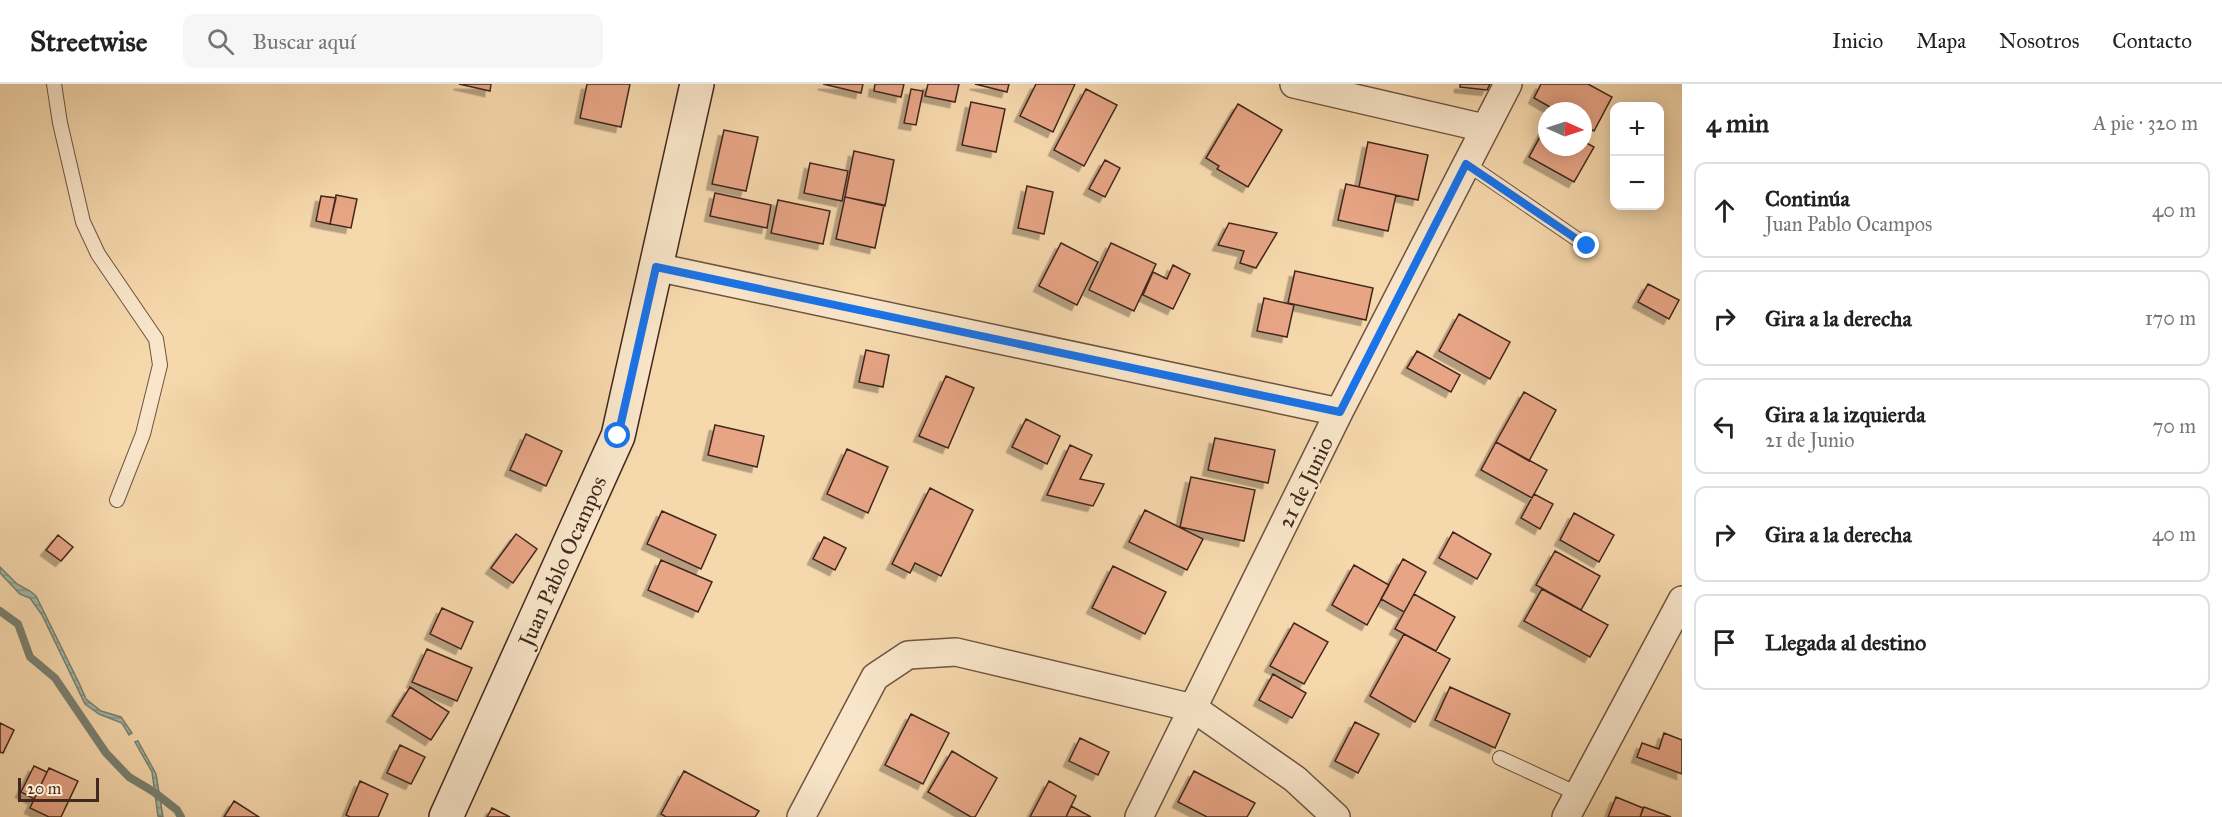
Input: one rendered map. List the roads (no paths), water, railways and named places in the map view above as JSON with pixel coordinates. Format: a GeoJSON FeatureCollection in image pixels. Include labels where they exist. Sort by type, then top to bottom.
{"type":"FeatureCollection","features":[{"type":"Feature","properties":{"kind":"street","name":"Juan Pablo Ocampos"},"geometry":{"type":"LineString","coordinates":[[446,817],[618,436],[697,84]]}},
{"type":"Feature","properties":{"kind":"street"},"geometry":{"type":"LineString","coordinates":[[1294,84],[1484,128]]}},
{"type":"Feature","properties":{"kind":"street","name":"21 de Junio"},"geometry":{"type":"LineString","coordinates":[[1139,817],[1340,412],[1508,84]]}},
{"type":"Feature","properties":{"kind":"street"},"geometry":{"type":"LineString","coordinates":[[656,267],[1340,412]]}},
{"type":"Feature","properties":{"kind":"street"},"geometry":{"type":"LineString","coordinates":[[1572,805],[1682,600]]}},
{"type":"Feature","properties":{"kind":"street"},"geometry":{"type":"LineString","coordinates":[[801,817],[875,677],[908,655],[956,652],[1193,708],[1294,779],[1336,817]]}},
{"type":"Feature","properties":{"kind":"lane"},"geometry":{"type":"LineString","coordinates":[[54,84],[60,123],[83,222],[98,254],[156,339],[160,365],[144,434],[117,500]]}},
{"type":"Feature","properties":{"kind":"lane"},"geometry":{"type":"LineString","coordinates":[[1466,164],[1587,246]]}},
{"type":"Feature","properties":{"kind":"lane"},"geometry":{"type":"LineString","coordinates":[[1500,758],[1572,805]]}},
{"type":"Feature","properties":{"kind":"waterway"},"geometry":{"type":"LineString","coordinates":[[0,611],[18,624],[30,657],[55,678],[106,753],[129,777],[154,792],[177,810],[181,817]]}}]}
